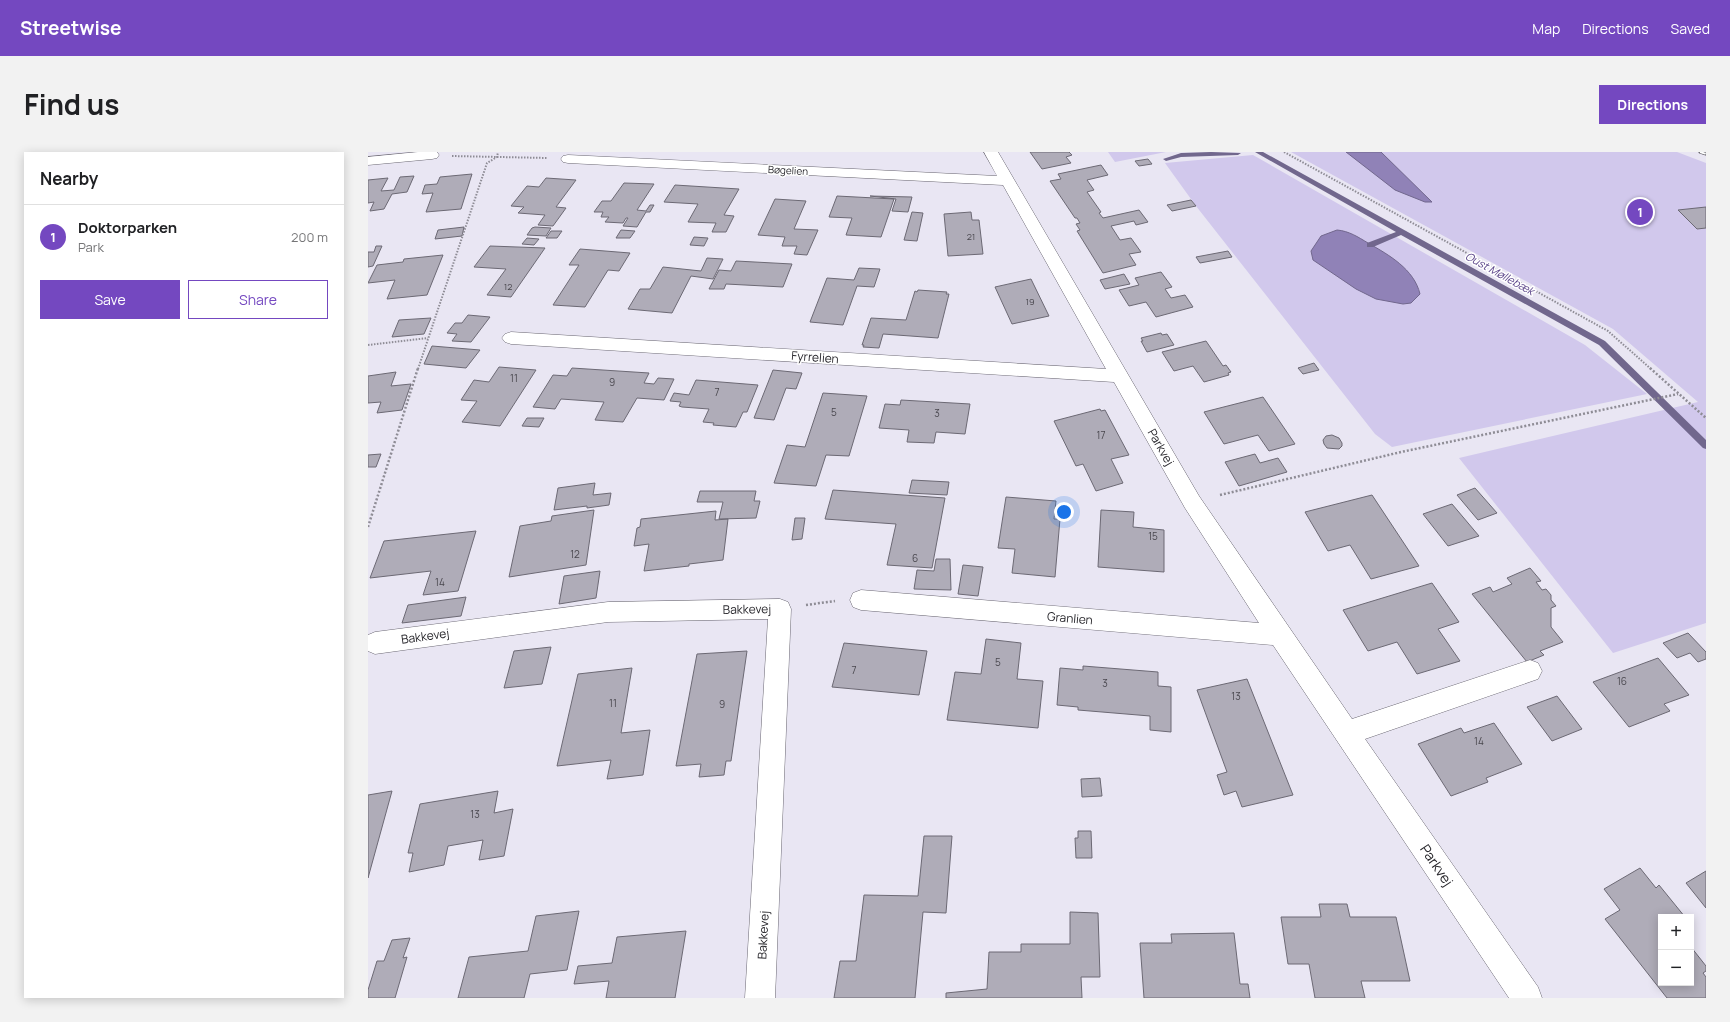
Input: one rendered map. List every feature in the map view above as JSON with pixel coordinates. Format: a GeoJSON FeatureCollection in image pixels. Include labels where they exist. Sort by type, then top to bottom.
{"type":"FeatureCollection","features":[{"type":"Feature","properties":{"kind":"street","name":"Parkvej"},"geometry":{"type":"LineString","coordinates":[[991,152],[1192,502],[1280,635],[1527,998]]}},
{"type":"Feature","properties":{"kind":"street"},"geometry":{"type":"LineString","coordinates":[[368,161],[432,155]]}},
{"type":"Feature","properties":{"kind":"street","name":"Bøgelien"},"geometry":{"type":"LineString","coordinates":[[568,159],[1008,181]]}},
{"type":"Feature","properties":{"kind":"street","name":"Fyrrelien"},"geometry":{"type":"LineString","coordinates":[[511,338],[1119,376]]}},
{"type":"Feature","properties":{"kind":"street","name":"Granlien"},"geometry":{"type":"LineString","coordinates":[[860,600],[1280,635]]}},
{"type":"Feature","properties":{"kind":"street","name":"Bakkevej"},"geometry":{"type":"LineString","coordinates":[[375,643],[608,612],[780,609],[760,998]]}},
{"type":"Feature","properties":{"kind":"street"},"geometry":{"type":"LineString","coordinates":[[1347,733],[1530,671]]}},
{"type":"Feature","properties":{"kind":"path"},"geometry":{"type":"LineString","coordinates":[[368,527],[428,338],[487,163],[497,157],[498,152]]}},
{"type":"Feature","properties":{"kind":"path"},"geometry":{"type":"LineString","coordinates":[[1284,152],[1608,332],[1706,418]]}},
{"type":"Feature","properties":{"kind":"path"},"geometry":{"type":"LineString","coordinates":[[432,155],[568,159]]}},
{"type":"Feature","properties":{"kind":"path"},"geometry":{"type":"LineString","coordinates":[[368,345],[428,338]]}},
{"type":"Feature","properties":{"kind":"path"},"geometry":{"type":"LineString","coordinates":[[1192,502],[1401,452],[1678,394]]}},
{"type":"Feature","properties":{"kind":"path"},"geometry":{"type":"LineString","coordinates":[[780,609],[827,601],[860,600]]}},
{"type":"Feature","properties":{"kind":"shaded area"},"geometry":{"type":"Polygon","coordinates":[[[1108,152],[1166,152],[1115,162],[1108,152]]]}},
{"type":"Feature","properties":{"kind":"shaded area"},"geometry":{"type":"Polygon","coordinates":[[[1291,152],[1677,152],[1706,163],[1706,623],[1613,653],[1459,458],[1698,402],[1613,329],[1291,152]]]}},
{"type":"Feature","properties":{"kind":"shaded area"},"geometry":{"type":"Polygon","coordinates":[[[1346,152],[1381,152],[1432,202],[1425,202],[1395,190],[1346,152]]]}},
{"type":"Feature","properties":{"kind":"shaded area"},"geometry":{"type":"Polygon","coordinates":[[[1253,155],[1585,345],[1647,394],[1392,447],[1375,434],[1196,206],[1165,163],[1253,155]]]}},
{"type":"Feature","properties":{"kind":"shaded area"},"geometry":{"type":"Polygon","coordinates":[[[1337,230],[1353,235],[1400,264],[1412,277],[1420,294],[1411,303],[1403,304],[1376,299],[1356,289],[1313,260],[1311,251],[1321,236],[1337,230]]]}},
{"type":"Feature","properties":{"kind":"building"},"geometry":{"type":"Polygon","coordinates":[[[1030,152],[1069,152],[1072,155],[1066,157],[1071,163],[1042,169],[1030,152]]]}},
{"type":"Feature","properties":{"kind":"building"},"geometry":{"type":"Polygon","coordinates":[[[1148,159],[1152,164],[1139,166],[1135,161],[1148,159]]]}},
{"type":"Feature","properties":{"kind":"building"},"geometry":{"type":"Polygon","coordinates":[[[1101,165],[1108,175],[1087,180],[1094,190],[1087,192],[1101,212],[1099,213],[1103,218],[1139,210],[1148,222],[1136,225],[1134,221],[1111,226],[1120,240],[1131,238],[1141,252],[1129,254],[1136,265],[1103,273],[1077,231],[1080,230],[1076,224],[1080,223],[1050,181],[1061,179],[1058,174],[1101,165]]]}},
{"type":"Feature","properties":{"kind":"building"},"geometry":{"type":"Polygon","coordinates":[[[472,174],[461,209],[426,212],[433,193],[422,194],[425,185],[437,184],[440,177],[472,174]]]}},
{"type":"Feature","properties":{"kind":"building"},"geometry":{"type":"Polygon","coordinates":[[[414,176],[407,192],[392,194],[384,209],[370,211],[374,202],[368,203],[368,180],[388,178],[381,191],[394,190],[400,177],[414,176]]]}},
{"type":"Feature","properties":{"kind":"building"},"geometry":{"type":"Polygon","coordinates":[[[546,178],[576,180],[556,207],[566,208],[553,226],[538,225],[545,215],[518,213],[524,207],[511,206],[527,186],[539,187],[546,178]]]}},
{"type":"Feature","properties":{"kind":"building"},"geometry":{"type":"Polygon","coordinates":[[[624,183],[654,184],[637,210],[646,211],[650,205],[654,205],[650,212],[646,212],[637,227],[623,226],[628,218],[626,218],[623,223],[605,222],[609,217],[601,217],[603,212],[594,212],[602,201],[611,201],[624,183]]]}},
{"type":"Feature","properties":{"kind":"building"},"geometry":{"type":"Polygon","coordinates":[[[675,185],[739,189],[724,215],[734,216],[726,232],[712,232],[716,223],[688,222],[698,204],[664,202],[675,185]]]}},
{"type":"Feature","properties":{"kind":"building"},"geometry":{"type":"Polygon","coordinates":[[[837,196],[894,199],[881,237],[846,235],[852,218],[829,217],[837,196]]]}},
{"type":"Feature","properties":{"kind":"building"},"geometry":{"type":"Polygon","coordinates":[[[870,196],[912,197],[908,212],[892,211],[896,199],[870,196]]]}},
{"type":"Feature","properties":{"kind":"building"},"geometry":{"type":"Polygon","coordinates":[[[775,199],[806,201],[794,229],[818,230],[807,255],[794,254],[797,246],[782,246],[785,237],[758,235],[775,199]]]}},
{"type":"Feature","properties":{"kind":"building"},"geometry":{"type":"Polygon","coordinates":[[[1191,200],[1196,206],[1172,211],[1167,205],[1191,200]]]}},
{"type":"Feature","properties":{"kind":"building"},"geometry":{"type":"Polygon","coordinates":[[[1706,207],[1706,228],[1697,229],[1678,210],[1706,207]]]}},
{"type":"Feature","properties":{"kind":"building"},"geometry":{"type":"Polygon","coordinates":[[[912,212],[923,213],[917,241],[904,240],[912,212]]]}},
{"type":"Feature","properties":{"kind":"building"},"geometry":{"type":"Polygon","coordinates":[[[971,212],[972,220],[979,220],[983,254],[948,256],[944,214],[971,212]]]}},
{"type":"Feature","properties":{"kind":"building"},"geometry":{"type":"Polygon","coordinates":[[[464,227],[462,236],[435,239],[438,230],[464,227]]]}},
{"type":"Feature","properties":{"kind":"building"},"geometry":{"type":"Polygon","coordinates":[[[532,228],[551,228],[546,236],[527,235],[532,228]]]}},
{"type":"Feature","properties":{"kind":"building"},"geometry":{"type":"Polygon","coordinates":[[[621,230],[635,231],[630,238],[616,238],[621,230]]]}},
{"type":"Feature","properties":{"kind":"building"},"geometry":{"type":"Polygon","coordinates":[[[551,231],[562,231],[557,238],[546,238],[551,231]]]}},
{"type":"Feature","properties":{"kind":"building"},"geometry":{"type":"Polygon","coordinates":[[[694,237],[708,238],[704,246],[690,245],[694,237]]]}},
{"type":"Feature","properties":{"kind":"building"},"geometry":{"type":"Polygon","coordinates":[[[527,238],[539,239],[534,245],[522,244],[527,238]]]}},
{"type":"Feature","properties":{"kind":"building"},"geometry":{"type":"Polygon","coordinates":[[[376,246],[382,246],[373,266],[368,267],[368,252],[374,252],[376,246]]]}},
{"type":"Feature","properties":{"kind":"building"},"geometry":{"type":"Polygon","coordinates":[[[490,246],[545,248],[511,297],[487,295],[506,269],[474,267],[490,246]]]}},
{"type":"Feature","properties":{"kind":"building"},"geometry":{"type":"Polygon","coordinates":[[[580,249],[630,253],[619,271],[608,270],[585,307],[553,305],[579,265],[569,265],[580,249]]]}},
{"type":"Feature","properties":{"kind":"building"},"geometry":{"type":"Polygon","coordinates":[[[1228,251],[1232,257],[1200,263],[1196,257],[1228,251]]]}},
{"type":"Feature","properties":{"kind":"building"},"geometry":{"type":"Polygon","coordinates":[[[443,255],[427,295],[387,299],[395,280],[368,283],[377,265],[403,262],[404,259],[443,255]]]}},
{"type":"Feature","properties":{"kind":"building"},"geometry":{"type":"Polygon","coordinates":[[[707,258],[723,259],[713,279],[691,276],[672,313],[628,309],[640,289],[650,289],[663,267],[701,271],[707,258]]]}},
{"type":"Feature","properties":{"kind":"building"},"geometry":{"type":"Polygon","coordinates":[[[736,261],[792,264],[783,287],[726,284],[724,289],[709,289],[719,270],[731,271],[736,261]]]}},
{"type":"Feature","properties":{"kind":"building"},"geometry":{"type":"Polygon","coordinates":[[[859,268],[880,269],[874,287],[857,286],[843,325],[810,322],[827,278],[854,280],[859,268]]]}},
{"type":"Feature","properties":{"kind":"building"},"geometry":{"type":"Polygon","coordinates":[[[1161,272],[1172,287],[1165,289],[1171,298],[1185,295],[1193,307],[1156,317],[1146,302],[1129,306],[1119,290],[1139,285],[1135,278],[1161,272]]]}},
{"type":"Feature","properties":{"kind":"building"},"geometry":{"type":"Polygon","coordinates":[[[1124,274],[1130,284],[1105,289],[1100,280],[1124,274]]]}},
{"type":"Feature","properties":{"kind":"building"},"geometry":{"type":"Polygon","coordinates":[[[1031,279],[1049,316],[1012,324],[995,287],[1031,279]]]}},
{"type":"Feature","properties":{"kind":"building"},"geometry":{"type":"Polygon","coordinates":[[[918,290],[947,292],[946,294],[949,294],[938,338],[883,334],[879,348],[863,347],[864,345],[862,345],[871,318],[906,320],[915,291],[917,292],[918,290]]]}},
{"type":"Feature","properties":{"kind":"building"},"geometry":{"type":"Polygon","coordinates":[[[468,315],[490,317],[471,342],[452,341],[457,334],[447,333],[455,323],[462,323],[468,315]]]}},
{"type":"Feature","properties":{"kind":"building"},"geometry":{"type":"Polygon","coordinates":[[[431,318],[424,334],[392,337],[399,320],[431,318]]]}},
{"type":"Feature","properties":{"kind":"building"},"geometry":{"type":"Polygon","coordinates":[[[1161,333],[1162,335],[1167,334],[1174,345],[1147,352],[1141,338],[1161,333]]]}},
{"type":"Feature","properties":{"kind":"building"},"geometry":{"type":"Polygon","coordinates":[[[1206,341],[1223,366],[1226,365],[1231,372],[1228,373],[1229,375],[1204,382],[1193,366],[1174,371],[1162,352],[1206,341]]]}},
{"type":"Feature","properties":{"kind":"building"},"geometry":{"type":"Polygon","coordinates":[[[432,346],[480,350],[466,368],[424,364],[432,346]]]}},
{"type":"Feature","properties":{"kind":"building"},"geometry":{"type":"Polygon","coordinates":[[[1314,363],[1319,370],[1303,374],[1298,368],[1314,363]]]}},
{"type":"Feature","properties":{"kind":"building"},"geometry":{"type":"Polygon","coordinates":[[[499,367],[536,370],[500,426],[462,422],[477,401],[461,400],[474,380],[489,382],[499,367]]]}},
{"type":"Feature","properties":{"kind":"building"},"geometry":{"type":"Polygon","coordinates":[[[572,368],[649,373],[644,383],[654,384],[658,378],[674,379],[664,400],[637,398],[623,422],[595,420],[604,402],[561,399],[555,409],[533,407],[553,375],[567,376],[572,368]]]}},
{"type":"Feature","properties":{"kind":"building"},"geometry":{"type":"Polygon","coordinates":[[[773,370],[802,373],[796,389],[786,388],[774,420],[754,418],[773,370]]]}},
{"type":"Feature","properties":{"kind":"building"},"geometry":{"type":"Polygon","coordinates":[[[396,372],[391,386],[411,384],[402,410],[377,413],[381,402],[368,403],[368,376],[396,372]]]}},
{"type":"Feature","properties":{"kind":"building"},"geometry":{"type":"Polygon","coordinates":[[[696,380],[758,385],[747,412],[743,412],[736,427],[713,425],[714,423],[703,422],[709,409],[682,407],[679,406],[681,402],[670,401],[674,393],[689,395],[696,380]]]}},
{"type":"Feature","properties":{"kind":"building"},"geometry":{"type":"Polygon","coordinates":[[[823,393],[867,396],[849,456],[826,455],[816,486],[774,483],[787,445],[805,447],[823,393]]]}},
{"type":"Feature","properties":{"kind":"building"},"geometry":{"type":"Polygon","coordinates":[[[1263,397],[1295,444],[1269,451],[1258,435],[1224,444],[1204,412],[1263,397]]]}},
{"type":"Feature","properties":{"kind":"building"},"geometry":{"type":"Polygon","coordinates":[[[901,400],[970,404],[965,434],[936,432],[934,443],[907,442],[909,430],[879,428],[885,404],[900,405],[901,400]]]}},
{"type":"Feature","properties":{"kind":"building"},"geometry":{"type":"Polygon","coordinates":[[[1100,409],[1101,411],[1105,410],[1129,455],[1111,459],[1123,483],[1096,491],[1083,464],[1076,466],[1054,421],[1100,409]]]}},
{"type":"Feature","properties":{"kind":"building"},"geometry":{"type":"Polygon","coordinates":[[[527,418],[544,418],[539,427],[522,426],[527,418]]]}},
{"type":"Feature","properties":{"kind":"building"},"geometry":{"type":"Polygon","coordinates":[[[1332,435],[1339,438],[1342,443],[1342,446],[1339,449],[1327,448],[1324,444],[1323,440],[1326,436],[1332,435]]]}},
{"type":"Feature","properties":{"kind":"building"},"geometry":{"type":"Polygon","coordinates":[[[381,454],[376,467],[368,467],[368,455],[381,454]]]}},
{"type":"Feature","properties":{"kind":"building"},"geometry":{"type":"Polygon","coordinates":[[[1255,454],[1260,463],[1278,458],[1287,472],[1239,486],[1225,462],[1255,454]]]}},
{"type":"Feature","properties":{"kind":"building"},"geometry":{"type":"Polygon","coordinates":[[[912,480],[949,482],[947,495],[909,493],[912,480]]]}},
{"type":"Feature","properties":{"kind":"building"},"geometry":{"type":"Polygon","coordinates":[[[595,483],[593,495],[611,493],[609,505],[554,510],[558,488],[595,483]]]}},
{"type":"Feature","properties":{"kind":"building"},"geometry":{"type":"Polygon","coordinates":[[[1475,488],[1497,513],[1478,520],[1457,495],[1475,488]]]}},
{"type":"Feature","properties":{"kind":"building"},"geometry":{"type":"Polygon","coordinates":[[[833,490],[945,498],[932,568],[887,565],[896,524],[825,519],[833,490]]]}},
{"type":"Feature","properties":{"kind":"building"},"geometry":{"type":"Polygon","coordinates":[[[700,491],[756,491],[754,501],[760,501],[756,518],[719,519],[723,502],[697,502],[700,491]]]}},
{"type":"Feature","properties":{"kind":"building"},"geometry":{"type":"Polygon","coordinates":[[[1372,495],[1419,566],[1371,579],[1350,545],[1328,551],[1305,512],[1372,495]]]}},
{"type":"Feature","properties":{"kind":"building"},"geometry":{"type":"Polygon","coordinates":[[[1006,497],[1056,501],[1054,519],[1060,519],[1055,577],[1012,573],[1015,549],[998,548],[1006,497]]]}},
{"type":"Feature","properties":{"kind":"building"},"geometry":{"type":"Polygon","coordinates":[[[1452,504],[1479,536],[1448,546],[1423,514],[1452,504]]]}},
{"type":"Feature","properties":{"kind":"building"},"geometry":{"type":"Polygon","coordinates":[[[594,510],[586,565],[509,577],[520,526],[551,521],[552,516],[594,510]]]}},
{"type":"Feature","properties":{"kind":"building"},"geometry":{"type":"Polygon","coordinates":[[[1101,510],[1134,512],[1133,527],[1164,530],[1164,572],[1098,567],[1101,510]]]}},
{"type":"Feature","properties":{"kind":"building"},"geometry":{"type":"Polygon","coordinates":[[[716,511],[715,520],[728,519],[723,560],[689,564],[689,566],[644,571],[649,544],[634,546],[637,528],[640,527],[641,519],[716,511]]]}},
{"type":"Feature","properties":{"kind":"building"},"geometry":{"type":"Polygon","coordinates":[[[795,518],[805,518],[802,539],[792,540],[795,518]]]}},
{"type":"Feature","properties":{"kind":"building"},"geometry":{"type":"Polygon","coordinates":[[[476,531],[458,591],[423,595],[431,571],[370,578],[384,541],[476,531]]]}},
{"type":"Feature","properties":{"kind":"building"},"geometry":{"type":"Polygon","coordinates":[[[936,559],[950,559],[951,590],[914,589],[917,570],[934,571],[936,559]]]}},
{"type":"Feature","properties":{"kind":"building"},"geometry":{"type":"Polygon","coordinates":[[[963,565],[983,567],[978,596],[958,594],[963,565]]]}},
{"type":"Feature","properties":{"kind":"building"},"geometry":{"type":"Polygon","coordinates":[[[1530,568],[1541,581],[1536,582],[1542,590],[1546,589],[1551,595],[1551,600],[1556,606],[1551,608],[1551,627],[1563,642],[1540,651],[1544,655],[1527,662],[1472,594],[1490,587],[1493,592],[1512,584],[1507,578],[1530,568]]]}},
{"type":"Feature","properties":{"kind":"building"},"geometry":{"type":"Polygon","coordinates":[[[600,571],[596,598],[559,604],[564,576],[600,571]]]}},
{"type":"Feature","properties":{"kind":"building"},"geometry":{"type":"Polygon","coordinates":[[[1432,583],[1459,622],[1438,629],[1460,661],[1417,674],[1397,642],[1368,651],[1343,610],[1432,583]]]}},
{"type":"Feature","properties":{"kind":"building"},"geometry":{"type":"Polygon","coordinates":[[[466,597],[461,616],[402,623],[408,605],[466,597]]]}},
{"type":"Feature","properties":{"kind":"building"},"geometry":{"type":"Polygon","coordinates":[[[1688,633],[1706,652],[1706,659],[1698,662],[1690,653],[1677,658],[1663,643],[1688,633]]]}},
{"type":"Feature","properties":{"kind":"building"},"geometry":{"type":"Polygon","coordinates":[[[986,639],[1021,643],[1017,679],[1043,681],[1038,728],[947,720],[955,672],[981,674],[986,639]]]}},
{"type":"Feature","properties":{"kind":"building"},"geometry":{"type":"Polygon","coordinates":[[[844,643],[927,651],[919,695],[832,687],[844,643]]]}},
{"type":"Feature","properties":{"kind":"building"},"geometry":{"type":"Polygon","coordinates":[[[551,647],[542,684],[504,688],[514,651],[551,647]]]}},
{"type":"Feature","properties":{"kind":"building"},"geometry":{"type":"Polygon","coordinates":[[[747,651],[731,761],[726,761],[724,775],[699,777],[701,764],[676,766],[697,654],[747,651]]]}},
{"type":"Feature","properties":{"kind":"building"},"geometry":{"type":"Polygon","coordinates":[[[1658,658],[1689,695],[1664,704],[1670,711],[1629,727],[1593,682],[1658,658]]]}},
{"type":"Feature","properties":{"kind":"building"},"geometry":{"type":"Polygon","coordinates":[[[1083,666],[1158,672],[1158,686],[1171,687],[1171,732],[1150,730],[1150,716],[1078,710],[1078,707],[1057,705],[1060,668],[1083,670],[1083,666]]]}},
{"type":"Feature","properties":{"kind":"building"},"geometry":{"type":"Polygon","coordinates":[[[632,668],[621,733],[650,730],[643,775],[607,779],[611,760],[557,766],[578,674],[632,668]]]}},
{"type":"Feature","properties":{"kind":"building"},"geometry":{"type":"Polygon","coordinates":[[[1247,679],[1293,795],[1242,807],[1236,791],[1224,795],[1217,775],[1227,772],[1197,690],[1247,679]]]}},
{"type":"Feature","properties":{"kind":"building"},"geometry":{"type":"Polygon","coordinates":[[[1557,696],[1582,729],[1552,741],[1527,707],[1557,696]]]}},
{"type":"Feature","properties":{"kind":"building"},"geometry":{"type":"Polygon","coordinates":[[[1494,723],[1522,764],[1486,778],[1488,782],[1451,796],[1418,744],[1461,728],[1464,733],[1494,723]]]}},
{"type":"Feature","properties":{"kind":"building"},"geometry":{"type":"Polygon","coordinates":[[[1100,778],[1102,796],[1082,797],[1081,779],[1100,778]]]}},
{"type":"Feature","properties":{"kind":"building"},"geometry":{"type":"Polygon","coordinates":[[[392,791],[368,878],[368,795],[392,791]]]}},
{"type":"Feature","properties":{"kind":"building"},"geometry":{"type":"Polygon","coordinates":[[[498,791],[494,813],[513,809],[504,856],[479,860],[483,840],[448,846],[444,865],[409,872],[413,853],[408,853],[420,804],[498,791]]]}},
{"type":"Feature","properties":{"kind":"building"},"geometry":{"type":"Polygon","coordinates":[[[1078,831],[1091,831],[1092,858],[1076,858],[1075,838],[1078,838],[1078,831]]]}},
{"type":"Feature","properties":{"kind":"building"},"geometry":{"type":"Polygon","coordinates":[[[924,836],[952,836],[946,913],[923,912],[915,998],[834,998],[840,961],[856,961],[864,895],[918,896],[924,836]]]}},
{"type":"Feature","properties":{"kind":"building"},"geometry":{"type":"Polygon","coordinates":[[[1640,868],[1656,888],[1659,885],[1683,914],[1658,914],[1658,986],[1694,986],[1694,951],[1706,966],[1706,971],[1703,973],[1706,977],[1706,998],[1667,998],[1605,919],[1620,910],[1604,889],[1640,868]]]}},
{"type":"Feature","properties":{"kind":"building"},"geometry":{"type":"Polygon","coordinates":[[[1706,871],[1706,908],[1686,883],[1706,871]]]}},
{"type":"Feature","properties":{"kind":"building"},"geometry":{"type":"Polygon","coordinates":[[[1319,904],[1347,904],[1350,917],[1396,917],[1410,981],[1361,981],[1365,998],[1315,998],[1309,964],[1288,964],[1281,917],[1321,917],[1319,904]]]}},
{"type":"Feature","properties":{"kind":"building"},"geometry":{"type":"Polygon","coordinates":[[[579,911],[567,970],[530,974],[524,998],[458,998],[469,957],[528,951],[536,916],[579,911]]]}},
{"type":"Feature","properties":{"kind":"building"},"geometry":{"type":"Polygon","coordinates":[[[1070,912],[1098,913],[1100,977],[1081,977],[1082,998],[946,998],[946,993],[987,989],[989,952],[1021,952],[1021,944],[1070,944],[1070,912]]]}},
{"type":"Feature","properties":{"kind":"building"},"geometry":{"type":"Polygon","coordinates":[[[686,931],[675,998],[606,998],[609,981],[574,984],[578,966],[612,963],[617,937],[686,931]]]}},
{"type":"Feature","properties":{"kind":"building"},"geometry":{"type":"Polygon","coordinates":[[[1234,933],[1240,984],[1248,984],[1250,998],[1144,998],[1140,943],[1172,943],[1171,934],[1234,933]]]}},
{"type":"Feature","properties":{"kind":"building"},"geometry":{"type":"Polygon","coordinates":[[[410,938],[403,958],[407,957],[395,998],[368,998],[368,990],[377,961],[384,961],[392,940],[410,938]]]}},
{"type":"Feature","properties":{"kind":"waterway","name":"Oust Møllebæk"},"geometry":{"type":"LineString","coordinates":[[1258,152],[1602,343],[1706,446]]}},
{"type":"Feature","properties":{"kind":"waterway"},"geometry":{"type":"LineString","coordinates":[[1166,159],[1181,155],[1238,153]]}},
{"type":"Feature","properties":{"kind":"waterway"},"geometry":{"type":"LineString","coordinates":[[1370,245],[1401,232]]}},
{"type":"Feature","properties":{"kind":"railway"},"geometry":{"type":"LineString","coordinates":[[1700,152],[1706,154]]}},
{"type":"Feature","properties":{"kind":"place","name":"Doktorparken"},"geometry":{"type":"Point","coordinates":[1640,212]}}]}
